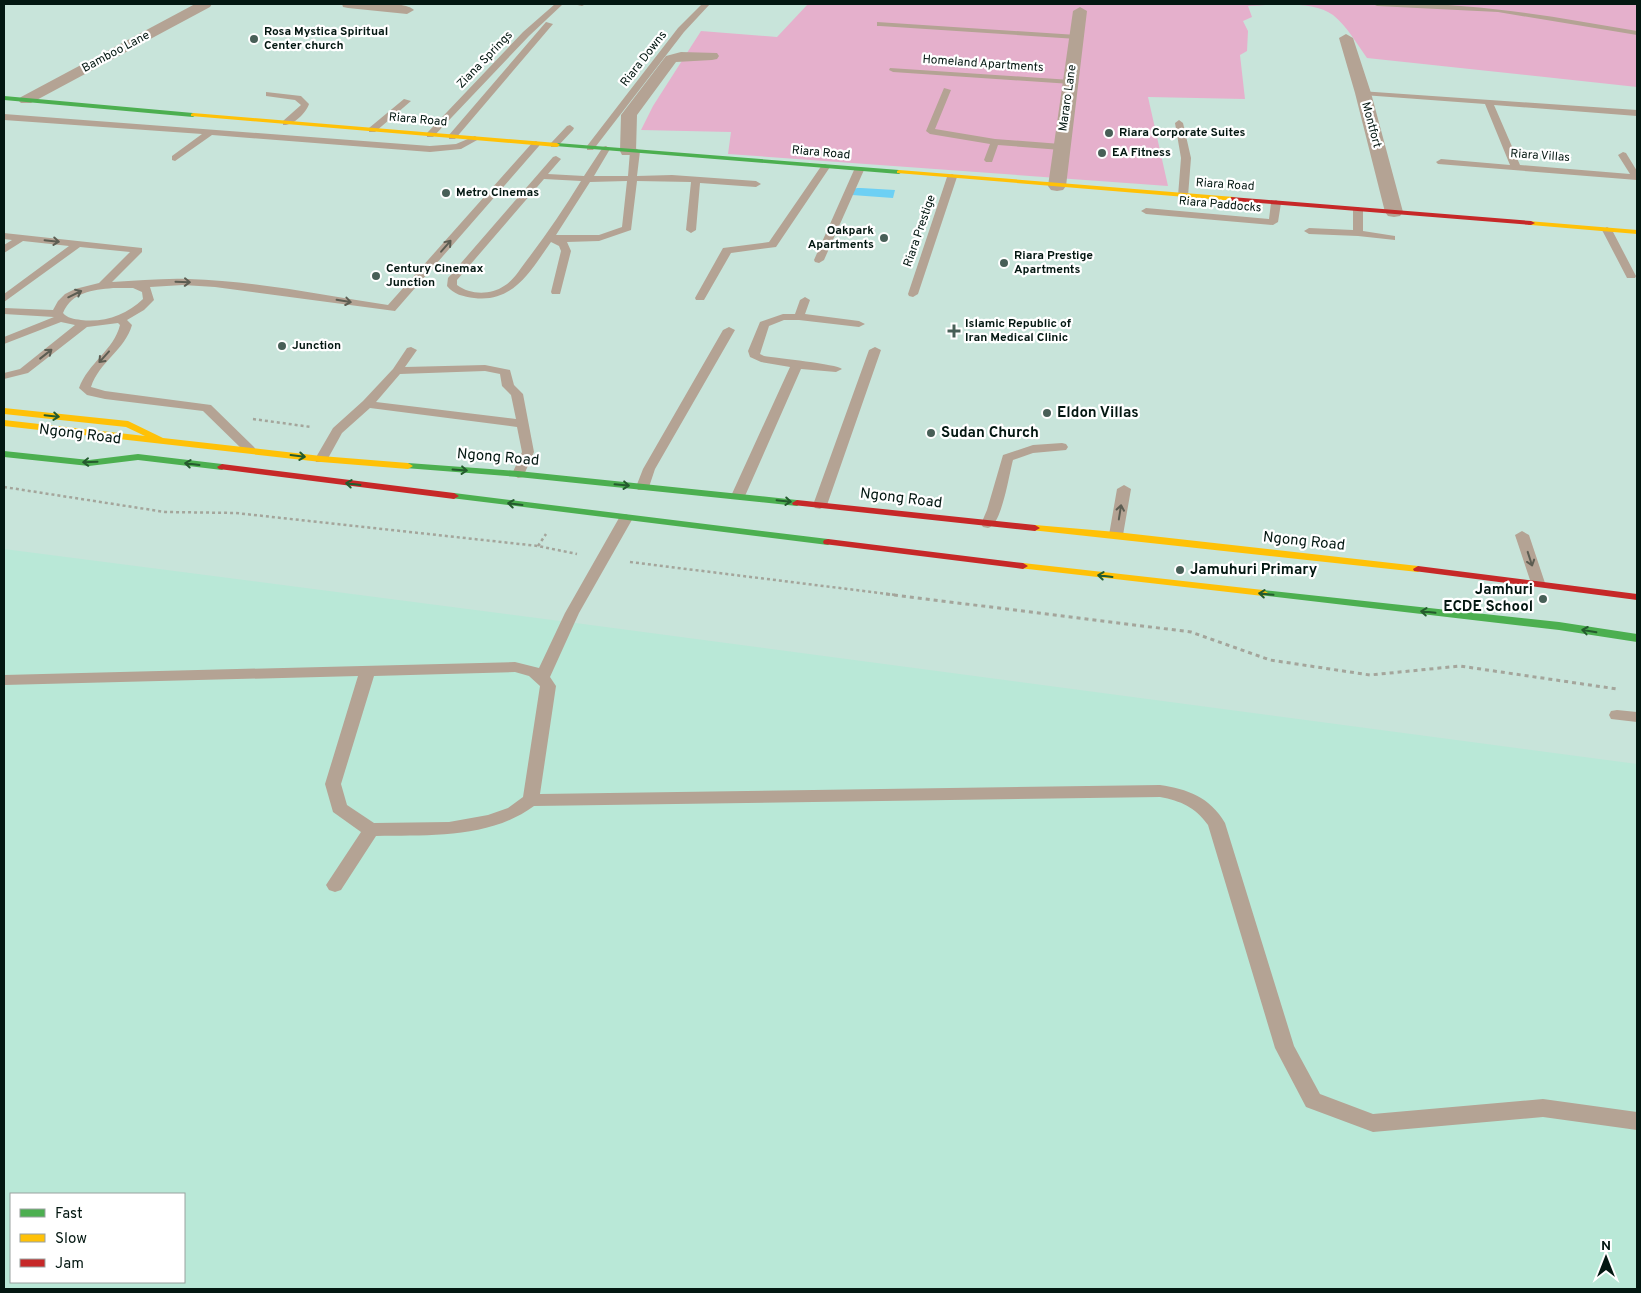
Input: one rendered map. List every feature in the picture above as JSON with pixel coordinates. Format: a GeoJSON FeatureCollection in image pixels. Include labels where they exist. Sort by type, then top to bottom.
{"type":"FeatureCollection","features":[{"type":"Feature","properties":{"kind":"main road","name":"Riara Road"},"geometry":{"type":"LineString","coordinates":[[4,98],[475,139],[1637,232]]}},
{"type":"Feature","properties":{"kind":"main road","name":"Ngong Road"},"geometry":{"type":"LineString","coordinates":[[4,411],[128,424],[161,441]]}},
{"type":"Feature","properties":{"kind":"main road","name":"Ngong Road"},"geometry":{"type":"LineString","coordinates":[[4,423],[321,459],[518,474],[988,524],[1116,535],[1538,583],[1637,597]]}},
{"type":"Feature","properties":{"kind":"main road","name":"Ngong Road"},"geometry":{"type":"LineString","coordinates":[[90,451],[138,457]]}},
{"type":"Feature","properties":{"kind":"main road","name":"Ngong Road"},"geometry":{"type":"LineString","coordinates":[[4,454],[89,463],[138,457]]}},
{"type":"Feature","properties":{"kind":"main road"},"geometry":{"type":"LineString","coordinates":[[138,457],[1098,575],[1559,626],[1637,638]]}},
{"type":"Feature","properties":{"kind":"street","name":"Bamboo Lane"},"geometry":{"type":"LineString","coordinates":[[26,100],[205,4]]}},
{"type":"Feature","properties":{"kind":"street"},"geometry":{"type":"LineString","coordinates":[[348,4],[407,10]]}},
{"type":"Feature","properties":{"kind":"street","name":"Mararo Lane"},"geometry":{"type":"LineString","coordinates":[[1057,186],[1080,12]]}},
{"type":"Feature","properties":{"kind":"street","name":"Montfort"},"geometry":{"type":"LineString","coordinates":[[1346,38],[1363,93],[1394,212]]}},
{"type":"Feature","properties":{"kind":"street"},"geometry":{"type":"LineString","coordinates":[[631,151],[626,124],[630,115],[671,59],[681,56],[712,56]]}},
{"type":"Feature","properties":{"kind":"lane","name":"Ziana Springs"},"geometry":{"type":"LineString","coordinates":[[430,135],[526,34],[559,4]]}},
{"type":"Feature","properties":{"kind":"lane"},"geometry":{"type":"LineString","coordinates":[[452,137],[568,4]]}},
{"type":"Feature","properties":{"kind":"lane"},"geometry":{"type":"LineString","coordinates":[[577,4],[582,4]]}},
{"type":"Feature","properties":{"kind":"lane","name":"Riara Downs"},"geometry":{"type":"LineString","coordinates":[[590,148],[681,30],[706,4]]}},
{"type":"Feature","properties":{"kind":"lane"},"geometry":{"type":"LineString","coordinates":[[1377,4],[1484,9],[1637,33]]}},
{"type":"Feature","properties":{"kind":"lane"},"geometry":{"type":"LineString","coordinates":[[880,24],[1077,37]]}},
{"type":"Feature","properties":{"kind":"lane","name":"Homeland Apartments"},"geometry":{"type":"LineString","coordinates":[[893,70],[1071,82]]}},
{"type":"Feature","properties":{"kind":"lane"},"geometry":{"type":"LineString","coordinates":[[947,90],[930,131],[996,142],[1061,147]]}},
{"type":"Feature","properties":{"kind":"lane"},"geometry":{"type":"LineString","coordinates":[[1363,93],[1489,104],[1637,113]]}},
{"type":"Feature","properties":{"kind":"lane"},"geometry":{"type":"LineString","coordinates":[[269,94],[298,98],[305,104],[303,109],[286,123]]}},
{"type":"Feature","properties":{"kind":"lane"},"geometry":{"type":"LineString","coordinates":[[372,130],[406,101]]}},
{"type":"Feature","properties":{"kind":"lane"},"geometry":{"type":"LineString","coordinates":[[26,118],[50,103]]}},
{"type":"Feature","properties":{"kind":"lane"},"geometry":{"type":"LineString","coordinates":[[1489,104],[1516,167]]}},
{"type":"Feature","properties":{"kind":"lane"},"geometry":{"type":"LineString","coordinates":[[4,117],[430,149],[458,147],[475,139]]}},
{"type":"Feature","properties":{"kind":"lane"},"geometry":{"type":"LineString","coordinates":[[1179,123],[1186,158],[1183,196]]}},
{"type":"Feature","properties":{"kind":"lane"},"geometry":{"type":"LineString","coordinates":[[554,145],[570,128]]}},
{"type":"Feature","properties":{"kind":"lane"},"geometry":{"type":"LineString","coordinates":[[174,158],[211,132]]}},
{"type":"Feature","properties":{"kind":"lane"},"geometry":{"type":"LineString","coordinates":[[989,160],[996,142]]}},
{"type":"Feature","properties":{"kind":"lane"},"geometry":{"type":"LineString","coordinates":[[59,316],[58,306],[75,293],[103,284],[134,285],[164,281],[190,282],[313,297],[391,309],[536,144]]}},
{"type":"Feature","properties":{"kind":"lane"},"geometry":{"type":"LineString","coordinates":[[556,159],[452,280],[452,286],[456,290],[468,294],[483,295],[500,293],[512,286],[550,238],[606,149]]}},
{"type":"Feature","properties":{"kind":"lane"},"geometry":{"type":"LineString","coordinates":[[550,238],[599,239],[615,235],[627,228],[634,178],[631,151]]}},
{"type":"Feature","properties":{"kind":"lane"},"geometry":{"type":"LineString","coordinates":[[1623,155],[1636,176]]}},
{"type":"Feature","properties":{"kind":"lane","name":"Riara Villas"},"geometry":{"type":"LineString","coordinates":[[1440,162],[1636,176]]}},
{"type":"Feature","properties":{"kind":"lane"},"geometry":{"type":"LineString","coordinates":[[700,298],[726,250],[772,245],[825,167]]}},
{"type":"Feature","properties":{"kind":"lane"},"geometry":{"type":"LineString","coordinates":[[819,260],[858,170]]}},
{"type":"Feature","properties":{"kind":"lane"},"geometry":{"type":"LineString","coordinates":[[542,176],[587,179],[696,180],[756,184]]}},
{"type":"Feature","properties":{"kind":"lane","name":"Riara Prestige"},"geometry":{"type":"LineString","coordinates":[[913,294],[952,177]]}},
{"type":"Feature","properties":{"kind":"lane"},"geometry":{"type":"LineString","coordinates":[[691,230],[696,180]]}},
{"type":"Feature","properties":{"kind":"lane","name":"Riara Paddocks"},"geometry":{"type":"LineString","coordinates":[[1146,211],[1273,222],[1276,203]]}},
{"type":"Feature","properties":{"kind":"lane"},"geometry":{"type":"LineString","coordinates":[[1358,210],[1358,233]]}},
{"type":"Feature","properties":{"kind":"lane"},"geometry":{"type":"LineString","coordinates":[[1607,230],[1631,276]]}},
{"type":"Feature","properties":{"kind":"lane"},"geometry":{"type":"LineString","coordinates":[[1309,231],[1358,233],[1391,238]]}},
{"type":"Feature","properties":{"kind":"lane"},"geometry":{"type":"LineString","coordinates":[[4,236],[138,250],[103,284]]}},
{"type":"Feature","properties":{"kind":"lane"},"geometry":{"type":"LineString","coordinates":[[4,250],[21,238]]}},
{"type":"Feature","properties":{"kind":"lane"},"geometry":{"type":"LineString","coordinates":[[550,238],[563,244],[566,250],[556,292]]}},
{"type":"Feature","properties":{"kind":"lane"},"geometry":{"type":"LineString","coordinates":[[4,299],[78,244]]}},
{"type":"Feature","properties":{"kind":"lane"},"geometry":{"type":"LineString","coordinates":[[4,311],[59,316],[71,322],[84,324],[102,323],[121,319],[139,310],[149,300],[147,290],[134,285]]}},
{"type":"Feature","properties":{"kind":"lane"},"geometry":{"type":"LineString","coordinates":[[799,317],[805,300]]}},
{"type":"Feature","properties":{"kind":"lane"},"geometry":{"type":"LineString","coordinates":[[4,348],[9,339],[59,316]]}},
{"type":"Feature","properties":{"kind":"lane"},"geometry":{"type":"LineString","coordinates":[[836,368],[797,365],[761,359],[754,355],[754,350],[764,324],[783,317],[799,317],[858,324]]}},
{"type":"Feature","properties":{"kind":"lane"},"geometry":{"type":"LineString","coordinates":[[121,319],[126,325],[126,333],[96,366],[86,381],[85,388],[91,392],[207,408],[250,450]]}},
{"type":"Feature","properties":{"kind":"lane"},"geometry":{"type":"LineString","coordinates":[[4,376],[24,371],[84,324]]}},
{"type":"Feature","properties":{"kind":"lane"},"geometry":{"type":"LineString","coordinates":[[643,487],[650,469],[729,330]]}},
{"type":"Feature","properties":{"kind":"lane"},"geometry":{"type":"LineString","coordinates":[[321,459],[337,431],[368,404],[397,371],[411,350]]}},
{"type":"Feature","properties":{"kind":"lane"},"geometry":{"type":"LineString","coordinates":[[820,505],[875,350]]}},
{"type":"Feature","properties":{"kind":"lane"},"geometry":{"type":"LineString","coordinates":[[738,496],[797,365]]}},
{"type":"Feature","properties":{"kind":"lane"},"geometry":{"type":"LineString","coordinates":[[397,371],[485,368],[506,372],[508,386],[518,394],[528,452],[518,474]]}},
{"type":"Feature","properties":{"kind":"lane"},"geometry":{"type":"LineString","coordinates":[[368,404],[523,424]]}},
{"type":"Feature","properties":{"kind":"lane"},"geometry":{"type":"LineString","coordinates":[[988,524],[994,510],[1007,458],[1020,451],[1038,447],[1062,447]]}},
{"type":"Feature","properties":{"kind":"lane"},"geometry":{"type":"LineString","coordinates":[[1116,535],[1124,489]]}},
{"type":"Feature","properties":{"kind":"lane"},"geometry":{"type":"LineString","coordinates":[[543,675],[572,614],[626,518]]}},
{"type":"Feature","properties":{"kind":"lane"},"geometry":{"type":"LineString","coordinates":[[1522,535],[1538,583]]}},
{"type":"Feature","properties":{"kind":"lane"},"geometry":{"type":"LineString","coordinates":[[4,680],[528,669],[543,675],[548,686],[531,800]]}},
{"type":"Feature","properties":{"kind":"lane"},"geometry":{"type":"LineString","coordinates":[[367,672],[332,784],[339,808],[371,830],[449,828],[490,821],[514,812],[531,800],[1160,791],[1181,794],[1194,799],[1216,823],[1285,1048],[1313,1101],[1373,1123],[1543,1108],[1637,1121]]}},
{"type":"Feature","properties":{"kind":"lane"},"geometry":{"type":"LineString","coordinates":[[1618,715],[1637,717]]}},
{"type":"Feature","properties":{"kind":"lane"},"geometry":{"type":"LineString","coordinates":[[335,885],[371,830]]}},
{"type":"Feature","properties":{"kind":"path"},"geometry":{"type":"LineString","coordinates":[[4,487],[164,512],[236,512],[538,546],[603,559],[1191,632],[1270,660],[1370,674],[1460,666],[1618,689]]}},
{"type":"Feature","properties":{"kind":"shaded area"},"geometry":{"type":"Polygon","coordinates":[[[808,4],[1292,4],[1248,6],[1252,17],[1243,21],[1248,31],[1247,51],[1240,55],[1245,99],[1148,97],[1168,186],[728,154],[731,132],[641,130],[653,106],[701,31],[777,37],[808,4]]]}},
{"type":"Feature","properties":{"kind":"shaded area"},"geometry":{"type":"Polygon","coordinates":[[[1292,4],[1637,4],[1637,87],[1367,58],[1343,24],[1325,10],[1292,4]]]}},
{"type":"Feature","properties":{"kind":"shaded area"},"geometry":{"type":"Polygon","coordinates":[[[4,549],[1637,764],[1637,1289],[4,1289],[4,549]]]}},
{"type":"Feature","properties":{"kind":"water"},"geometry":{"type":"Polygon","coordinates":[[[857,188],[895,190],[893,198],[852,195],[852,190],[857,188]]]}},
{"type":"Feature","properties":{"kind":"traffic: fast"},"geometry":{"type":"LineString","coordinates":[[4,98],[193,115]]}},
{"type":"Feature","properties":{"kind":"traffic: fast"},"geometry":{"type":"LineString","coordinates":[[557,145],[899,172]]}},
{"type":"Feature","properties":{"kind":"traffic: fast"},"geometry":{"type":"LineString","coordinates":[[4,454],[89,463],[138,457],[222,467]]}},
{"type":"Feature","properties":{"kind":"traffic: fast"},"geometry":{"type":"LineString","coordinates":[[408,466],[518,474],[797,503]]}},
{"type":"Feature","properties":{"kind":"traffic: fast"},"geometry":{"type":"LineString","coordinates":[[454,496],[828,542]]}},
{"type":"Feature","properties":{"kind":"traffic: fast"},"geometry":{"type":"LineString","coordinates":[[1263,593],[1559,626],[1637,638]]}},
{"type":"Feature","properties":{"kind":"traffic: slow"},"geometry":{"type":"LineString","coordinates":[[193,115],[557,145]]}},
{"type":"Feature","properties":{"kind":"traffic: slow"},"geometry":{"type":"LineString","coordinates":[[899,172],[1234,199]]}},
{"type":"Feature","properties":{"kind":"traffic: slow"},"geometry":{"type":"LineString","coordinates":[[1531,223],[1637,232]]}},
{"type":"Feature","properties":{"kind":"traffic: slow"},"geometry":{"type":"LineString","coordinates":[[4,411],[128,424],[161,441],[321,459],[408,466]]}},
{"type":"Feature","properties":{"kind":"traffic: slow"},"geometry":{"type":"LineString","coordinates":[[4,423],[161,441]]}},
{"type":"Feature","properties":{"kind":"traffic: slow"},"geometry":{"type":"LineString","coordinates":[[1035,528],[1116,535],[1418,569]]}},
{"type":"Feature","properties":{"kind":"traffic: slow"},"geometry":{"type":"LineString","coordinates":[[1023,566],[1263,593]]}},
{"type":"Feature","properties":{"kind":"traffic: jam"},"geometry":{"type":"LineString","coordinates":[[1234,199],[1531,223]]}},
{"type":"Feature","properties":{"kind":"traffic: jam"},"geometry":{"type":"LineString","coordinates":[[222,467],[454,496]]}},
{"type":"Feature","properties":{"kind":"traffic: jam"},"geometry":{"type":"LineString","coordinates":[[797,503],[1035,528]]}},
{"type":"Feature","properties":{"kind":"traffic: jam"},"geometry":{"type":"LineString","coordinates":[[828,542],[1023,566]]}},
{"type":"Feature","properties":{"kind":"traffic: jam"},"geometry":{"type":"LineString","coordinates":[[1418,569],[1637,597]]}},
{"type":"Feature","properties":{"kind":"place","name":"Rosa Mystica Spiritual Center church"},"geometry":{"type":"Point","coordinates":[254,39]}},
{"type":"Feature","properties":{"kind":"place","name":"Riara Corporate Suites"},"geometry":{"type":"Point","coordinates":[1109,133]}},
{"type":"Feature","properties":{"kind":"place","name":"EA Fitness"},"geometry":{"type":"Point","coordinates":[1102,153]}},
{"type":"Feature","properties":{"kind":"place","name":"Metro Cinemas"},"geometry":{"type":"Point","coordinates":[446,193]}},
{"type":"Feature","properties":{"kind":"place","name":"Oakpark Apartments"},"geometry":{"type":"Point","coordinates":[884,238]}},
{"type":"Feature","properties":{"kind":"place","name":"Riara Prestige Apartments"},"geometry":{"type":"Point","coordinates":[1004,263]}},
{"type":"Feature","properties":{"kind":"place","name":"Century Cinemax Junction"},"geometry":{"type":"Point","coordinates":[376,276]}},
{"type":"Feature","properties":{"kind":"place","name":"Islamic Republic of Iran Medical Clinic"},"geometry":{"type":"Point","coordinates":[954,331]}},
{"type":"Feature","properties":{"kind":"place","name":"Junction"},"geometry":{"type":"Point","coordinates":[282,346]}},
{"type":"Feature","properties":{"kind":"place","name":"Eldon Villas"},"geometry":{"type":"Point","coordinates":[1047,413]}},
{"type":"Feature","properties":{"kind":"place","name":"Sudan Church"},"geometry":{"type":"Point","coordinates":[931,433]}},
{"type":"Feature","properties":{"kind":"place","name":"Jamuhuri Primary"},"geometry":{"type":"Point","coordinates":[1180,570]}},
{"type":"Feature","properties":{"kind":"place","name":"Jamhuri ECDE School"},"geometry":{"type":"Point","coordinates":[1543,599]}}]}
